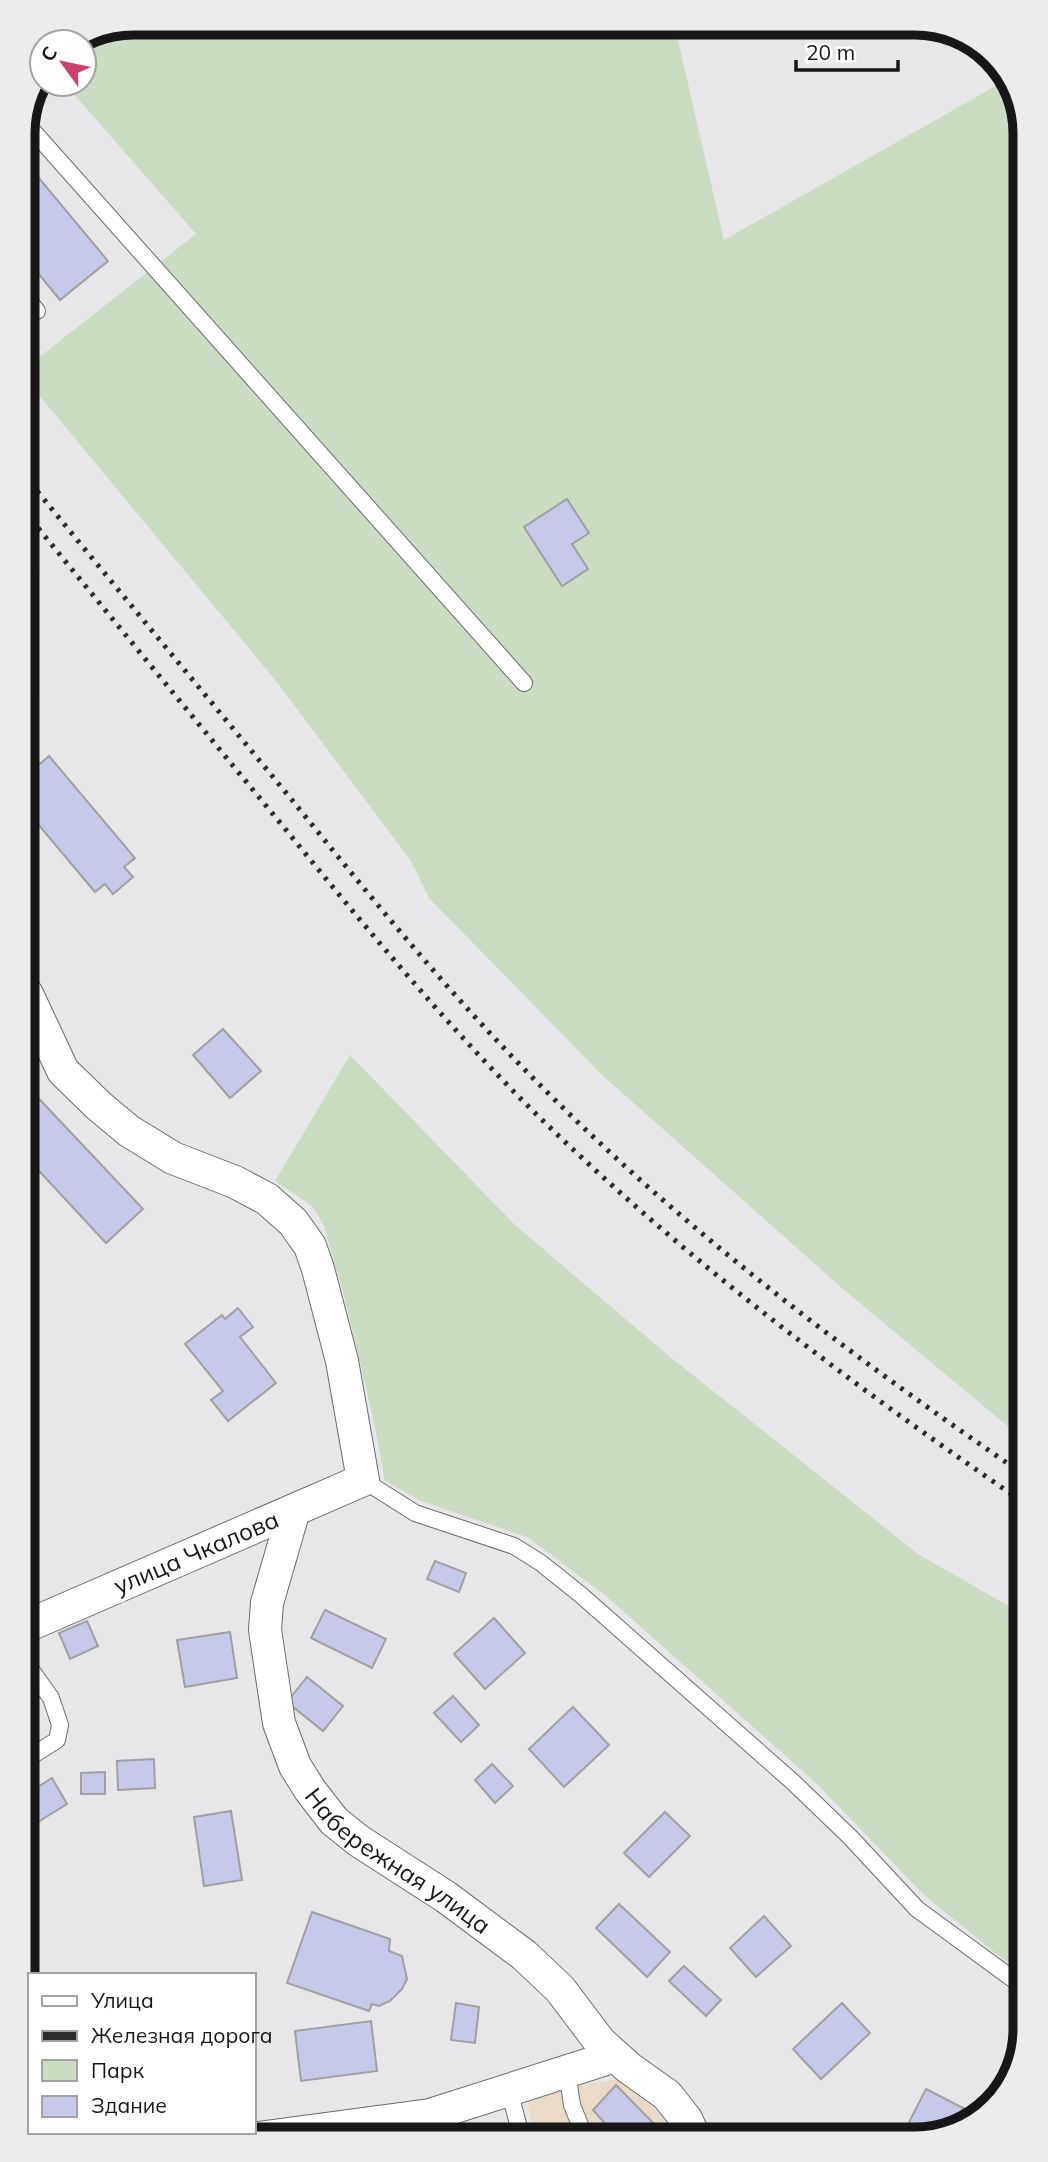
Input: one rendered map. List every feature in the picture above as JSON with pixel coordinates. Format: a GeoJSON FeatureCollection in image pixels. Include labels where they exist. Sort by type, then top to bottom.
{"type":"FeatureCollection","features":[{"type":"Feature","properties":{"kind":"street"},"geometry":{"type":"LineString","coordinates":[[35,1011],[63,1071],[99,1106],[129,1131],[173,1158],[235,1182],[267,1199],[293,1222],[310,1246],[342,1362],[363,1480]]}},
{"type":"Feature","properties":{"kind":"street","name":"улица Чкалова"},"geometry":{"type":"LineString","coordinates":[[35,1622],[363,1480]]}},
{"type":"Feature","properties":{"kind":"street","name":"Набережная улица"},"geometry":{"type":"LineString","coordinates":[[294,1510],[267,1603],[265,1630],[279,1723],[295,1766],[310,1790],[334,1821],[359,1841],[446,1897],[524,1955],[560,1989],[600,2042],[629,2068],[667,2095],[690,2127]]}},
{"type":"Feature","properties":{"kind":"street"},"geometry":{"type":"LineString","coordinates":[[340,2127],[430,2115],[615,2056]]}},
{"type":"Feature","properties":{"kind":"lane"},"geometry":{"type":"LineString","coordinates":[[35,133],[524,683]]}},
{"type":"Feature","properties":{"kind":"lane"},"geometry":{"type":"LineString","coordinates":[[363,1480],[415,1513],[514,1546],[541,1563],[794,1783],[851,1838],[917,1909],[1013,1979]]}},
{"type":"Feature","properties":{"kind":"lane"},"geometry":{"type":"LineString","coordinates":[[35,1675],[51,1698],[60,1725],[57,1740],[35,1754]]}},
{"type":"Feature","properties":{"kind":"lane"},"geometry":{"type":"LineString","coordinates":[[567,2071],[572,2105],[581,2127]]}},
{"type":"Feature","properties":{"kind":"lane"},"geometry":{"type":"LineString","coordinates":[[509,2090],[519,2127]]}},
{"type":"Feature","properties":{"kind":"shaded area"},"geometry":{"type":"Polygon","coordinates":[[[623,2078],[660,2106],[676,2127],[531,2127],[527,2095],[623,2078]]]}},
{"type":"Feature","properties":{"kind":"green space"},"geometry":{"type":"Polygon","coordinates":[[[133,35],[677,35],[724,240],[1000,84],[1006,95],[1013,133],[1013,1431],[843,1289],[602,1075],[429,898],[411,861],[276,681],[35,390],[35,360],[196,234],[77,98],[98,98],[98,41],[133,35]]]}},
{"type":"Feature","properties":{"kind":"green space"},"geometry":{"type":"Polygon","coordinates":[[[350,1055],[515,1225],[669,1356],[918,1554],[1013,1608],[1013,1967],[925,1896],[817,1784],[606,1596],[527,1537],[421,1501],[385,1481],[373,1417],[324,1226],[312,1206],[275,1181],[350,1055]]]}},
{"type":"Feature","properties":{"kind":"building"},"geometry":{"type":"Polygon","coordinates":[[[35,173],[108,261],[60,300],[35,269],[35,173]]]}},
{"type":"Feature","properties":{"kind":"building"},"geometry":{"type":"Polygon","coordinates":[[[567,499],[589,533],[572,544],[588,569],[562,586],[524,527],[567,499]]]}},
{"type":"Feature","properties":{"kind":"building"},"geometry":{"type":"Polygon","coordinates":[[[49,756],[135,858],[124,867],[133,877],[113,894],[105,884],[95,892],[35,821],[35,761],[40,764],[49,756]]]}},
{"type":"Feature","properties":{"kind":"building"},"geometry":{"type":"Polygon","coordinates":[[[223,1029],[261,1071],[230,1098],[193,1055],[223,1029]]]}},
{"type":"Feature","properties":{"kind":"building"},"geometry":{"type":"Polygon","coordinates":[[[35,1094],[143,1209],[106,1243],[35,1167],[35,1094]]]}},
{"type":"Feature","properties":{"kind":"building"},"geometry":{"type":"Polygon","coordinates":[[[238,1308],[253,1327],[240,1337],[276,1383],[228,1421],[211,1400],[223,1391],[185,1344],[222,1315],[225,1319],[238,1308]]]}},
{"type":"Feature","properties":{"kind":"building"},"geometry":{"type":"Polygon","coordinates":[[[435,1561],[466,1573],[459,1592],[427,1579],[435,1561]]]}},
{"type":"Feature","properties":{"kind":"building"},"geometry":{"type":"Polygon","coordinates":[[[325,1610],[386,1639],[372,1668],[311,1638],[325,1610]]]}},
{"type":"Feature","properties":{"kind":"building"},"geometry":{"type":"Polygon","coordinates":[[[494,1618],[525,1653],[485,1689],[454,1654],[494,1618]]]}},
{"type":"Feature","properties":{"kind":"building"},"geometry":{"type":"Polygon","coordinates":[[[87,1621],[98,1646],[70,1659],[59,1633],[87,1621]]]}},
{"type":"Feature","properties":{"kind":"building"},"geometry":{"type":"Polygon","coordinates":[[[230,1632],[237,1678],[185,1687],[177,1640],[230,1632]]]}},
{"type":"Feature","properties":{"kind":"building"},"geometry":{"type":"Polygon","coordinates":[[[307,1677],[343,1706],[323,1731],[287,1702],[307,1677]]]}},
{"type":"Feature","properties":{"kind":"building"},"geometry":{"type":"Polygon","coordinates":[[[453,1696],[479,1725],[461,1742],[434,1713],[453,1696]]]}},
{"type":"Feature","properties":{"kind":"building"},"geometry":{"type":"Polygon","coordinates":[[[573,1707],[609,1745],[564,1787],[529,1749],[573,1707]]]}},
{"type":"Feature","properties":{"kind":"building"},"geometry":{"type":"Polygon","coordinates":[[[154,1759],[155,1788],[118,1790],[117,1761],[154,1759]]]}},
{"type":"Feature","properties":{"kind":"building"},"geometry":{"type":"Polygon","coordinates":[[[492,1764],[513,1786],[495,1803],[475,1780],[492,1764]]]}},
{"type":"Feature","properties":{"kind":"building"},"geometry":{"type":"Polygon","coordinates":[[[105,1772],[105,1794],[81,1794],[81,1773],[105,1772]]]}},
{"type":"Feature","properties":{"kind":"building"},"geometry":{"type":"Polygon","coordinates":[[[52,1778],[67,1804],[35,1824],[35,1789],[52,1778]]]}},
{"type":"Feature","properties":{"kind":"building"},"geometry":{"type":"Polygon","coordinates":[[[231,1811],[242,1880],[204,1886],[194,1817],[231,1811]]]}},
{"type":"Feature","properties":{"kind":"building"},"geometry":{"type":"Polygon","coordinates":[[[665,1812],[690,1836],[649,1877],[624,1853],[665,1812]]]}},
{"type":"Feature","properties":{"kind":"building"},"geometry":{"type":"Polygon","coordinates":[[[619,1904],[670,1952],[647,1977],[596,1928],[619,1904]]]}},
{"type":"Feature","properties":{"kind":"building"},"geometry":{"type":"Polygon","coordinates":[[[312,1912],[390,1939],[389,1951],[402,1956],[407,1979],[402,1989],[390,2001],[379,2006],[372,2004],[369,2011],[287,1983],[312,1912]]]}},
{"type":"Feature","properties":{"kind":"building"},"geometry":{"type":"Polygon","coordinates":[[[764,1916],[791,1946],[756,1977],[730,1948],[764,1916]]]}},
{"type":"Feature","properties":{"kind":"building"},"geometry":{"type":"Polygon","coordinates":[[[684,1966],[721,2000],[706,2016],[669,1981],[684,1966]]]}},
{"type":"Feature","properties":{"kind":"building"},"geometry":{"type":"Polygon","coordinates":[[[456,2003],[479,2007],[475,2043],[451,2040],[456,2003]]]}},
{"type":"Feature","properties":{"kind":"building"},"geometry":{"type":"Polygon","coordinates":[[[842,2003],[870,2033],[821,2079],[793,2049],[842,2003]]]}},
{"type":"Feature","properties":{"kind":"building"},"geometry":{"type":"Polygon","coordinates":[[[371,2021],[377,2071],[301,2081],[295,2031],[371,2021]]]}},
{"type":"Feature","properties":{"kind":"building"},"geometry":{"type":"Polygon","coordinates":[[[616,2085],[657,2127],[608,2127],[593,2110],[616,2085]]]}},
{"type":"Feature","properties":{"kind":"building"},"geometry":{"type":"Polygon","coordinates":[[[926,2089],[965,2109],[962,2115],[953,2120],[934,2125],[907,2127],[926,2089]]]}},
{"type":"Feature","properties":{"kind":"railway"},"geometry":{"type":"LineString","coordinates":[[35,488],[415,949],[511,1056],[600,1143],[715,1245],[836,1340],[1013,1467]]}},
{"type":"Feature","properties":{"kind":"railway"},"geometry":{"type":"LineString","coordinates":[[35,524],[372,934],[433,1005],[530,1108],[646,1215],[768,1316],[894,1411],[1013,1495]]}}]}
